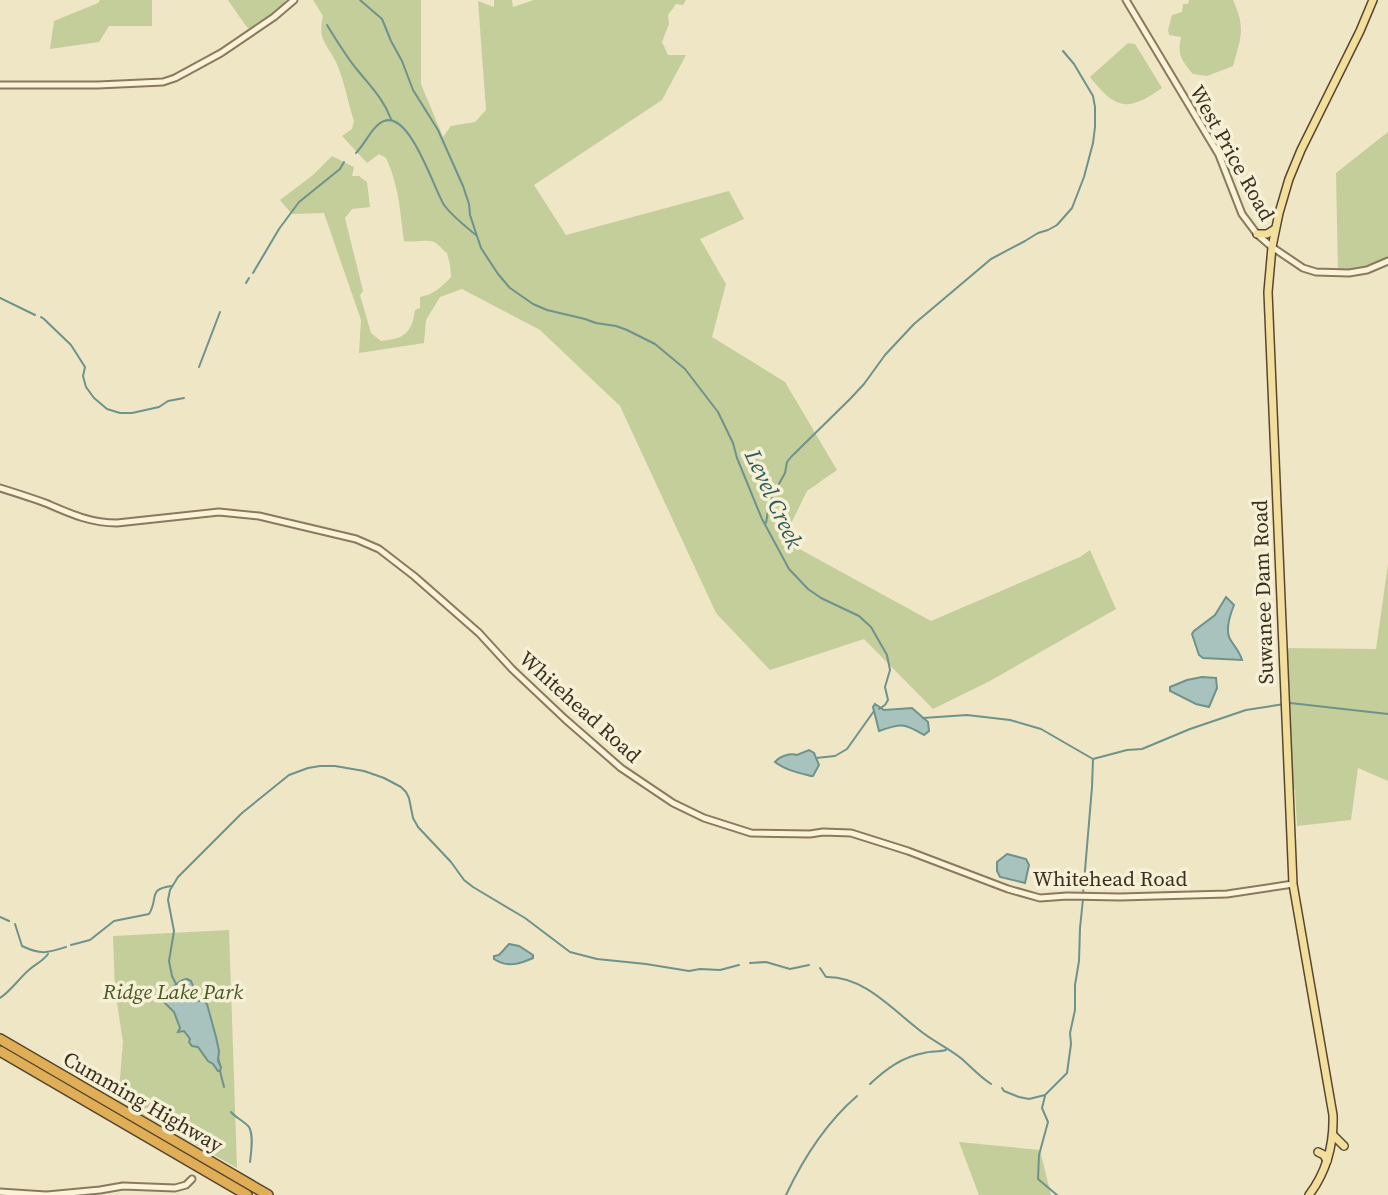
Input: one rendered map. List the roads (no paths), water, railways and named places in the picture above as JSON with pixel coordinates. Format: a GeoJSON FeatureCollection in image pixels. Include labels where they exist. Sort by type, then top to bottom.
{"type":"FeatureCollection","features":[{"type":"Feature","properties":{"kind":"highway","name":"Cumming Highway"},"geometry":{"type":"LineString","coordinates":[[0,1039],[268,1195]]}},
{"type":"Feature","properties":{"kind":"highway","name":"Cumming Highway"},"geometry":{"type":"LineString","coordinates":[[0,1051],[247,1195]]}},
{"type":"Feature","properties":{"kind":"main road","name":"Suwanee Dam Road"},"geometry":{"type":"LineString","coordinates":[[1309,1195],[1320,1179],[1327,1161],[1333,1135],[1332,1106],[1293,884],[1268,292],[1272,247],[1284,193],[1373,0]]}},
{"type":"Feature","properties":{"kind":"main road"},"geometry":{"type":"LineString","coordinates":[[1257,234],[1267,234],[1275,229]]}},
{"type":"Feature","properties":{"kind":"main road"},"geometry":{"type":"LineString","coordinates":[[1333,1135],[1344,1146]]}},
{"type":"Feature","properties":{"kind":"main road"},"geometry":{"type":"LineString","coordinates":[[1318,1152],[1324,1155],[1327,1161]]}},
{"type":"Feature","properties":{"kind":"street"},"geometry":{"type":"LineString","coordinates":[[0,85],[163,82],[221,53],[294,0]]}},
{"type":"Feature","properties":{"kind":"street","name":"West Price Road"},"geometry":{"type":"LineString","coordinates":[[1126,0],[1219,155],[1242,214],[1257,234],[1303,268],[1316,272],[1349,273],[1367,270],[1388,261]]}},
{"type":"Feature","properties":{"kind":"street","name":"Whitehead Road"},"geometry":{"type":"LineString","coordinates":[[0,488],[83,519],[102,523],[219,512],[259,516],[356,539],[379,549],[392,557],[479,633],[512,669],[621,768],[673,803],[704,818],[751,833],[851,833],[1040,898],[1227,894],[1293,884]]}},
{"type":"Feature","properties":{"kind":"street"},"geometry":{"type":"LineString","coordinates":[[0,1192],[47,1195],[123,1186],[175,1188],[186,1185],[192,1179]]}},
{"type":"Feature","properties":{"kind":"water"},"geometry":{"type":"Polygon","coordinates":[[[1226,597],[1234,605],[1229,622],[1230,639],[1242,660],[1203,658],[1199,655],[1192,634],[1215,615],[1226,597]]]}},
{"type":"Feature","properties":{"kind":"water"},"geometry":{"type":"Polygon","coordinates":[[[1202,677],[1216,678],[1217,688],[1209,707],[1196,704],[1170,691],[1170,687],[1202,677]]]}},
{"type":"Feature","properties":{"kind":"water"},"geometry":{"type":"Polygon","coordinates":[[[875,704],[884,710],[912,708],[928,722],[929,731],[924,735],[902,726],[879,731],[873,707],[875,704]]]}},
{"type":"Feature","properties":{"kind":"water"},"geometry":{"type":"Polygon","coordinates":[[[809,750],[814,753],[819,765],[813,776],[792,771],[775,762],[785,756],[809,750]]]}},
{"type":"Feature","properties":{"kind":"water"},"geometry":{"type":"Polygon","coordinates":[[[1007,854],[1026,859],[1029,865],[1025,883],[1000,877],[997,862],[1007,854]]]}},
{"type":"Feature","properties":{"kind":"water"},"geometry":{"type":"Polygon","coordinates":[[[509,944],[519,946],[533,955],[533,958],[513,964],[494,959],[494,956],[499,955],[509,944]]]}},
{"type":"Feature","properties":{"kind":"water"},"geometry":{"type":"Polygon","coordinates":[[[187,979],[191,981],[199,1001],[207,1004],[219,1051],[220,1071],[198,1047],[192,1046],[184,1031],[178,1032],[180,1028],[174,1012],[164,1002],[164,998],[174,986],[187,979]]]}},
{"type":"Feature","properties":{"kind":"waterway","name":"Level Creek"},"geometry":{"type":"LineString","coordinates":[[360,0],[382,19],[413,90],[438,130],[463,186],[481,248],[498,274],[510,288],[533,304],[627,330],[655,344],[685,369],[718,412],[762,519],[789,569],[821,598],[859,616],[871,627],[887,655],[890,670],[885,687],[888,700],[879,709]]}},
{"type":"Feature","properties":{"kind":"waterway"},"geometry":{"type":"LineString","coordinates":[[327,25],[350,61],[381,100],[391,119]]}},
{"type":"Feature","properties":{"kind":"waterway"},"geometry":{"type":"LineString","coordinates":[[766,523],[770,500],[785,473],[787,462],[864,384],[885,355],[914,324],[991,259],[1057,225],[1072,208],[1093,143],[1095,107],[1093,96],[1063,51]]}},
{"type":"Feature","properties":{"kind":"waterway"},"geometry":{"type":"LineString","coordinates":[[356,153],[380,123],[394,121],[412,139],[444,205],[476,235]]}},
{"type":"Feature","properties":{"kind":"waterway"},"geometry":{"type":"LineString","coordinates":[[253,273],[279,229],[299,202],[340,169],[344,162]]}},
{"type":"Feature","properties":{"kind":"waterway"},"geometry":{"type":"LineString","coordinates":[[246,283],[249,278]]}},
{"type":"Feature","properties":{"kind":"waterway"},"geometry":{"type":"LineString","coordinates":[[0,298],[35,315]]}},
{"type":"Feature","properties":{"kind":"waterway"},"geometry":{"type":"LineString","coordinates":[[199,367],[220,312]]}},
{"type":"Feature","properties":{"kind":"waterway"},"geometry":{"type":"LineString","coordinates":[[41,317],[71,345],[85,367],[83,376],[86,387],[107,409],[132,413],[184,398]]}},
{"type":"Feature","properties":{"kind":"waterway","name":"Level Creek"},"geometry":{"type":"LineString","coordinates":[[1290,703],[1388,714]]}},
{"type":"Feature","properties":{"kind":"waterway","name":"Level Creek"},"geometry":{"type":"LineString","coordinates":[[923,718],[967,715],[1010,720],[1041,729],[1093,759],[1142,749],[1246,710],[1284,704]]}},
{"type":"Feature","properties":{"kind":"waterway"},"geometry":{"type":"LineString","coordinates":[[816,758],[835,756],[847,749],[874,711]]}},
{"type":"Feature","properties":{"kind":"waterway"},"geometry":{"type":"LineString","coordinates":[[1083,894],[1093,760]]}},
{"type":"Feature","properties":{"kind":"waterway"},"geometry":{"type":"LineString","coordinates":[[176,984],[169,961],[174,931],[168,900],[170,890],[178,877],[242,813],[289,775],[320,766],[364,771],[401,787],[409,798],[413,818],[418,827],[464,880],[525,918],[570,952],[597,959],[689,971],[720,970],[739,965]]}},
{"type":"Feature","properties":{"kind":"waterway"},"geometry":{"type":"LineString","coordinates":[[71,945],[90,940],[114,921],[149,914],[156,892],[172,886]]}},
{"type":"Feature","properties":{"kind":"waterway"},"geometry":{"type":"LineString","coordinates":[[1002,1088],[1029,1099],[1045,1095],[1067,1073],[1075,1010],[1083,899]]}},
{"type":"Feature","properties":{"kind":"waterway"},"geometry":{"type":"LineString","coordinates":[[0,917],[9,921]]}},
{"type":"Feature","properties":{"kind":"waterway"},"geometry":{"type":"LineString","coordinates":[[15,924],[22,946],[44,952],[66,947]]}},
{"type":"Feature","properties":{"kind":"waterway"},"geometry":{"type":"LineString","coordinates":[[0,998],[48,954]]}},
{"type":"Feature","properties":{"kind":"waterway"},"geometry":{"type":"LineString","coordinates":[[750,963],[766,962],[790,969],[809,965]]}},
{"type":"Feature","properties":{"kind":"waterway"},"geometry":{"type":"LineString","coordinates":[[820,968],[826,977],[852,982],[876,995],[923,1033],[957,1055],[991,1084]]}},
{"type":"Feature","properties":{"kind":"waterway"},"geometry":{"type":"LineString","coordinates":[[870,1084],[909,1057],[946,1050]]}},
{"type":"Feature","properties":{"kind":"waterway"},"geometry":{"type":"LineString","coordinates":[[218,1058],[220,1065]]}},
{"type":"Feature","properties":{"kind":"waterway"},"geometry":{"type":"LineString","coordinates":[[220,1071],[224,1087]]}},
{"type":"Feature","properties":{"kind":"waterway"},"geometry":{"type":"LineString","coordinates":[[786,1195],[817,1142],[857,1096]]}},
{"type":"Feature","properties":{"kind":"waterway"},"geometry":{"type":"LineString","coordinates":[[1045,1096],[1042,1108],[1048,1122],[1039,1155],[1038,1179],[1057,1195]]}},
{"type":"Feature","properties":{"kind":"waterway"},"geometry":{"type":"LineString","coordinates":[[231,1112],[251,1131],[250,1162]]}},
{"type":"Feature","properties":{"kind":"park label","name":"Ridge Lake Park"},"geometry":{"type":"Point","coordinates":[173,992]}}]}
